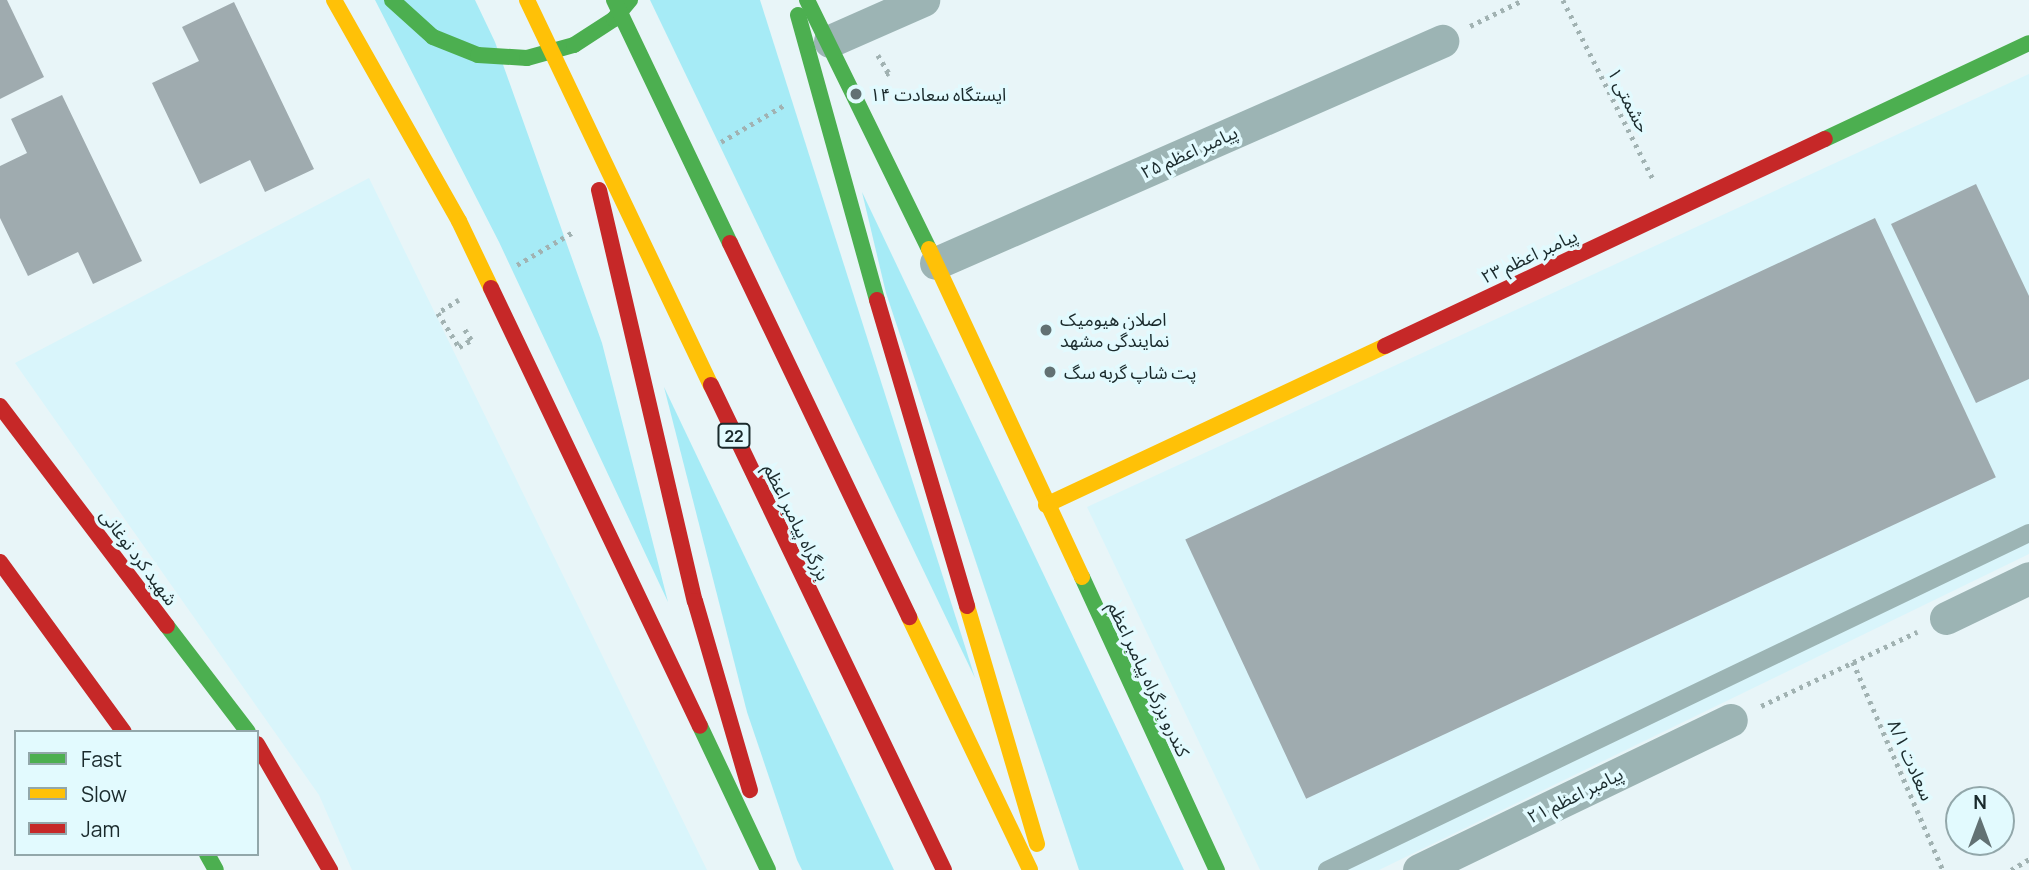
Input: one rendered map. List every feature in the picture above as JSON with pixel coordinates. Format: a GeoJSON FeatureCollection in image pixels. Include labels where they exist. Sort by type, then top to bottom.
{"type":"FeatureCollection","features":[{"type":"Feature","properties":{"kind":"main road"},"geometry":{"type":"LineString","coordinates":[[334,0],[459,221],[768,870]]}},
{"type":"Feature","properties":{"kind":"main road"},"geometry":{"type":"LineString","coordinates":[[392,0],[433,37],[478,55],[527,58],[574,45],[614,19],[630,0]]}},
{"type":"Feature","properties":{"kind":"main road","name":"بزرگراه پیامبر اعظم"},"geometry":{"type":"LineString","coordinates":[[527,0],[944,870]]}},
{"type":"Feature","properties":{"kind":"main road"},"geometry":{"type":"LineString","coordinates":[[614,0],[1030,870]]}},
{"type":"Feature","properties":{"kind":"main road"},"geometry":{"type":"LineString","coordinates":[[794,0],[857,234],[1045,870]]}},
{"type":"Feature","properties":{"kind":"main road","name":"کندرو بزرگراه پیامبر اعظم"},"geometry":{"type":"LineString","coordinates":[[807,0],[830,41],[936,263],[1217,870]]}},
{"type":"Feature","properties":{"kind":"main road","name":"پیامبر اعظم ۲۳"},"geometry":{"type":"LineString","coordinates":[[1046,505],[2029,43]]}},
{"type":"Feature","properties":{"kind":"main road"},"geometry":{"type":"LineString","coordinates":[[582,116],[695,601],[774,870]]}},
{"type":"Feature","properties":{"kind":"main road","name":"شهید کرد نوغانی"},"geometry":{"type":"LineString","coordinates":[[0,407],[246,730]]}},
{"type":"Feature","properties":{"kind":"main road"},"geometry":{"type":"LineString","coordinates":[[0,562],[123,730]]}},
{"type":"Feature","properties":{"kind":"main road"},"geometry":{"type":"LineString","coordinates":[[259,747],[330,870]]}},
{"type":"Feature","properties":{"kind":"street"},"geometry":{"type":"LineString","coordinates":[[830,41],[923,0]]}},
{"type":"Feature","properties":{"kind":"street","name":"پیامبر اعظم ۲۵"},"geometry":{"type":"LineString","coordinates":[[936,263],[1441,41]]}},
{"type":"Feature","properties":{"kind":"street"},"geometry":{"type":"LineString","coordinates":[[1946,618],[2029,578]]}},
{"type":"Feature","properties":{"kind":"street","name":"پیامبر اعظم ۲۱"},"geometry":{"type":"LineString","coordinates":[[1419,870],[1731,720]]}},
{"type":"Feature","properties":{"kind":"lane"},"geometry":{"type":"LineString","coordinates":[[1327,870],[2029,533]]}},
{"type":"Feature","properties":{"kind":"path"},"geometry":{"type":"LineString","coordinates":[[1441,41],[1523,0]]}},
{"type":"Feature","properties":{"kind":"path","name":"حشمتی ۱"},"geometry":{"type":"LineString","coordinates":[[1563,0],[1669,212]]}},
{"type":"Feature","properties":{"kind":"path"},"geometry":{"type":"LineString","coordinates":[[438,313],[459,347],[471,340],[463,327]]}},
{"type":"Feature","properties":{"kind":"path"},"geometry":{"type":"LineString","coordinates":[[1731,720],[1946,618]]}},
{"type":"Feature","properties":{"kind":"path","name":"سعادت ۸/۱"},"geometry":{"type":"LineString","coordinates":[[1853,662],[1943,870]]}},
{"type":"Feature","properties":{"kind":"path"},"geometry":{"type":"LineString","coordinates":[[2011,870],[2029,859]]}},
{"type":"Feature","properties":{"kind":"shaded area"},"geometry":{"type":"Polygon","coordinates":[[[375,0],[475,0],[495,42],[602,343],[668,602],[499,242],[375,0]]]}},
{"type":"Feature","properties":{"kind":"shaded area"},"geometry":{"type":"Polygon","coordinates":[[[650,0],[760,0],[975,678],[650,0]]]}},
{"type":"Feature","properties":{"kind":"shaded area"},"geometry":{"type":"Polygon","coordinates":[[[2029,74],[2029,554],[1379,870],[1260,870],[1087,507],[2029,74]]]}},
{"type":"Feature","properties":{"kind":"shaded area"},"geometry":{"type":"Polygon","coordinates":[[[369,178],[707,870],[352,870],[319,795],[15,363],[369,178]]]}},
{"type":"Feature","properties":{"kind":"shaded area"},"geometry":{"type":"Polygon","coordinates":[[[862,192],[1184,870],[1079,870],[886,293],[862,192]]]}},
{"type":"Feature","properties":{"kind":"shaded area"},"geometry":{"type":"Polygon","coordinates":[[[664,387],[894,870],[802,870],[797,860],[747,712],[664,387]]]}},
{"type":"Feature","properties":{"kind":"building"},"geometry":{"type":"Polygon","coordinates":[[[0,0],[7,0],[44,77],[0,99],[0,0]]]}},
{"type":"Feature","properties":{"kind":"building"},"geometry":{"type":"Polygon","coordinates":[[[234,2],[314,169],[265,192],[250,160],[200,184],[152,83],[199,61],[182,27],[234,2]]]}},
{"type":"Feature","properties":{"kind":"building"},"geometry":{"type":"Polygon","coordinates":[[[62,95],[142,261],[93,284],[78,252],[28,276],[0,218],[0,166],[27,153],[11,119],[62,95]]]}},
{"type":"Feature","properties":{"kind":"building"},"geometry":{"type":"Polygon","coordinates":[[[1976,184],[2029,296],[2029,379],[1976,403],[1891,224],[1976,184]]]}},
{"type":"Feature","properties":{"kind":"building"},"geometry":{"type":"Polygon","coordinates":[[[1875,218],[1996,477],[1306,799],[1185,540],[1875,218]]]}},
{"type":"Feature","properties":{"kind":"traffic: fast"},"geometry":{"type":"LineString","coordinates":[[392,0],[433,37],[478,55],[527,58],[574,45],[614,19],[630,0]]}},
{"type":"Feature","properties":{"kind":"traffic: fast"},"geometry":{"type":"LineString","coordinates":[[614,0],[730,243]]}},
{"type":"Feature","properties":{"kind":"traffic: fast"},"geometry":{"type":"LineString","coordinates":[[807,0],[929,249]]}},
{"type":"Feature","properties":{"kind":"traffic: fast"},"geometry":{"type":"LineString","coordinates":[[798,15],[877,300]]}},
{"type":"Feature","properties":{"kind":"traffic: fast"},"geometry":{"type":"LineString","coordinates":[[1825,139],[2029,43]]}},
{"type":"Feature","properties":{"kind":"traffic: fast"},"geometry":{"type":"LineString","coordinates":[[1082,577],[1217,870]]}},
{"type":"Feature","properties":{"kind":"traffic: fast"},"geometry":{"type":"LineString","coordinates":[[167,626],[246,730]]}},
{"type":"Feature","properties":{"kind":"traffic: fast"},"geometry":{"type":"LineString","coordinates":[[700,726],[768,870]]}},
{"type":"Feature","properties":{"kind":"traffic: fast"},"geometry":{"type":"LineString","coordinates":[[208,856],[216,870]]}},
{"type":"Feature","properties":{"kind":"traffic: slow"},"geometry":{"type":"LineString","coordinates":[[334,0],[459,221],[491,288]]}},
{"type":"Feature","properties":{"kind":"traffic: slow"},"geometry":{"type":"LineString","coordinates":[[527,0],[711,385]]}},
{"type":"Feature","properties":{"kind":"traffic: slow"},"geometry":{"type":"LineString","coordinates":[[929,249],[1082,577]]}},
{"type":"Feature","properties":{"kind":"traffic: slow"},"geometry":{"type":"LineString","coordinates":[[1046,505],[1385,346]]}},
{"type":"Feature","properties":{"kind":"traffic: slow"},"geometry":{"type":"LineString","coordinates":[[967,606],[1037,844]]}},
{"type":"Feature","properties":{"kind":"traffic: slow"},"geometry":{"type":"LineString","coordinates":[[909,617],[1030,870]]}},
{"type":"Feature","properties":{"kind":"traffic: jam"},"geometry":{"type":"LineString","coordinates":[[1385,346],[1825,139]]}},
{"type":"Feature","properties":{"kind":"traffic: jam"},"geometry":{"type":"LineString","coordinates":[[599,190],[695,601],[750,790]]}},
{"type":"Feature","properties":{"kind":"traffic: jam"},"geometry":{"type":"LineString","coordinates":[[730,243],[909,617]]}},
{"type":"Feature","properties":{"kind":"traffic: jam"},"geometry":{"type":"LineString","coordinates":[[491,288],[700,726]]}},
{"type":"Feature","properties":{"kind":"traffic: jam"},"geometry":{"type":"LineString","coordinates":[[877,300],[967,606]]}},
{"type":"Feature","properties":{"kind":"traffic: jam"},"geometry":{"type":"LineString","coordinates":[[711,385],[944,870]]}},
{"type":"Feature","properties":{"kind":"traffic: jam"},"geometry":{"type":"LineString","coordinates":[[0,406],[167,626]]}},
{"type":"Feature","properties":{"kind":"traffic: jam"},"geometry":{"type":"LineString","coordinates":[[0,562],[123,730]]}},
{"type":"Feature","properties":{"kind":"traffic: jam"},"geometry":{"type":"LineString","coordinates":[[259,747],[330,870]]}},
{"type":"Feature","properties":{"kind":"place","name":"ایستگاه سعادت ۱۴"},"geometry":{"type":"Point","coordinates":[856,94]}},
{"type":"Feature","properties":{"kind":"place","name":"اصلان هیومیک نمایندگی مشهد"},"geometry":{"type":"Point","coordinates":[1046,330]}},
{"type":"Feature","properties":{"kind":"place","name":"پت شاپ گربه سگ"},"geometry":{"type":"Point","coordinates":[1050,372]}}]}
